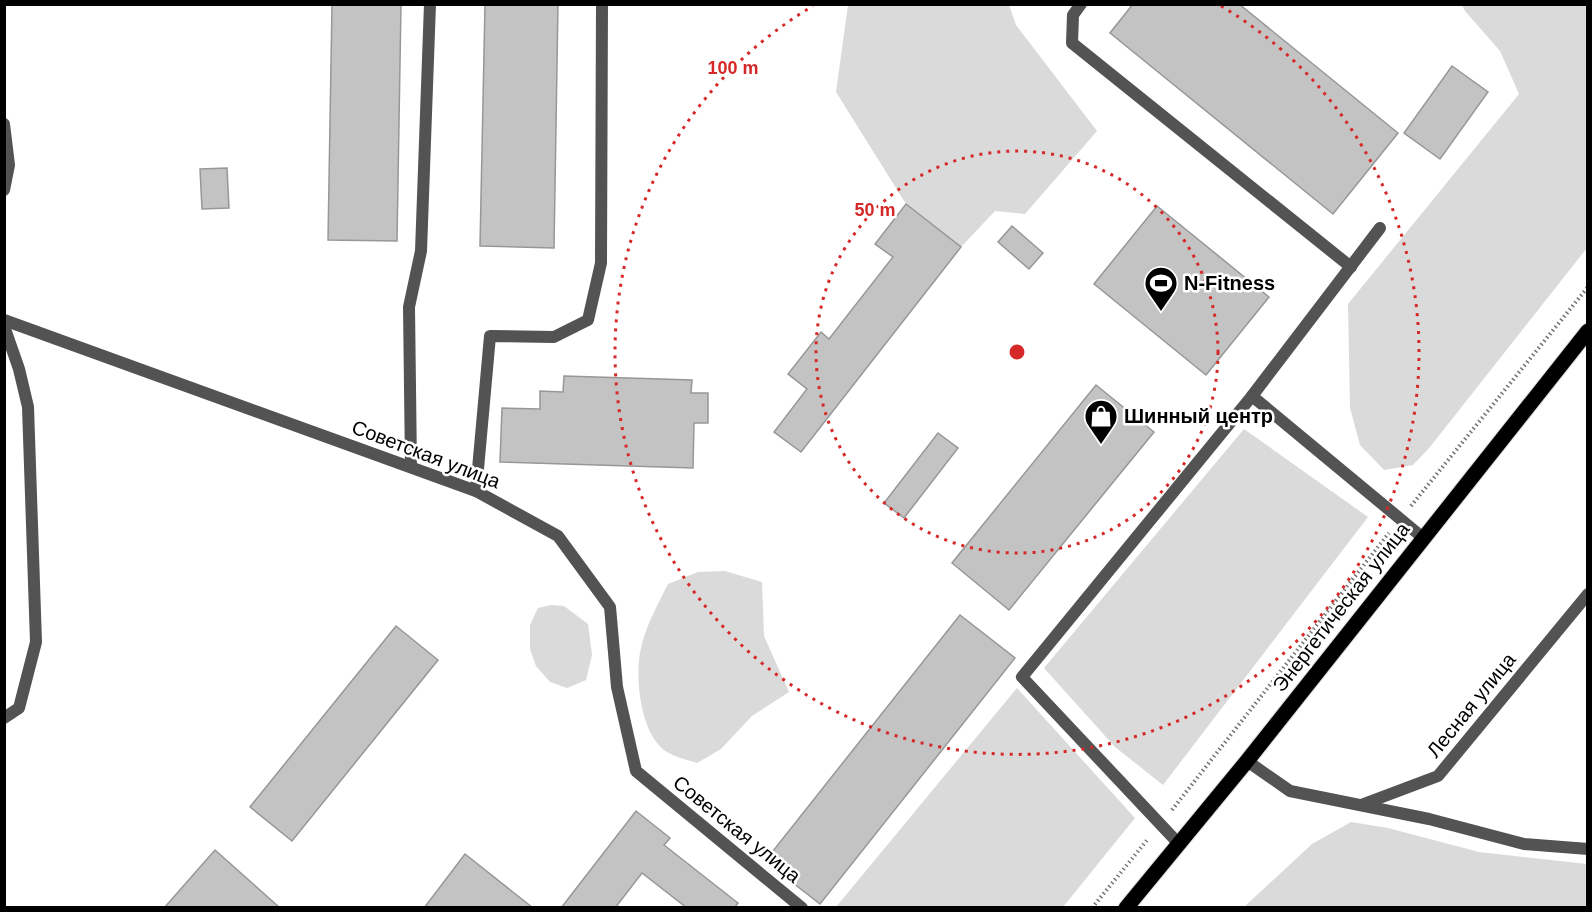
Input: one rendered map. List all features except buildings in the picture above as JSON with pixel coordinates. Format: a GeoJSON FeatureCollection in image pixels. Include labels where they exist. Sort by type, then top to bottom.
{"type":"FeatureCollection","features":[{"type":"Feature","properties":{"kind":"main road","name":"Энергетическая улица"},"geometry":{"type":"LineString","coordinates":[[1126,908],[1247,761],[1587,331]]}},
{"type":"Feature","properties":{"kind":"street"},"geometry":{"type":"LineString","coordinates":[[411,467],[409,307],[422,251],[430,4]]}},
{"type":"Feature","properties":{"kind":"street"},"geometry":{"type":"LineString","coordinates":[[476,490],[490,336],[554,337],[588,320],[601,263],[602,4]]}},
{"type":"Feature","properties":{"kind":"street"},"geometry":{"type":"LineString","coordinates":[[1081,4],[1073,15],[1072,43],[1350,267]]}},
{"type":"Feature","properties":{"kind":"street"},"geometry":{"type":"LineString","coordinates":[[4,124],[9,165],[4,190]]}},
{"type":"Feature","properties":{"kind":"street"},"geometry":{"type":"LineString","coordinates":[[1179,844],[1022,677],[1252,396],[1380,228]]}},
{"type":"Feature","properties":{"kind":"street","name":"Советская улица"},"geometry":{"type":"LineString","coordinates":[[4,320],[476,490],[558,536],[610,607],[617,687],[636,771],[802,908]]}},
{"type":"Feature","properties":{"kind":"street"},"geometry":{"type":"LineString","coordinates":[[4,326],[19,369],[28,407],[36,642],[19,708],[4,718]]}},
{"type":"Feature","properties":{"kind":"street"},"geometry":{"type":"LineString","coordinates":[[1252,396],[1422,537]]}},
{"type":"Feature","properties":{"kind":"street","name":"Лесная улица"},"geometry":{"type":"LineString","coordinates":[[1360,805],[1438,776],[1587,594]]}},
{"type":"Feature","properties":{"kind":"street"},"geometry":{"type":"LineString","coordinates":[[1247,761],[1290,791],[1429,819],[1524,844],[1587,849]]}},
{"type":"Feature","properties":{"kind":"path"},"geometry":{"type":"LineString","coordinates":[[1092,908],[1587,287]]}},
{"type":"Feature","properties":{"kind":"shaded area"},"geometry":{"type":"Polygon","coordinates":[[[848,5],[1009,5],[1016,25],[1097,131],[1025,214],[995,211],[961,247],[906,204],[836,92],[848,5]]]}},
{"type":"Feature","properties":{"kind":"shaded area"},"geometry":{"type":"Polygon","coordinates":[[[1462,5],[1587,5],[1587,248],[1430,447],[1413,465],[1384,470],[1360,445],[1350,408],[1348,304],[1519,94],[1500,51],[1462,5]]]}},
{"type":"Feature","properties":{"kind":"shaded area"},"geometry":{"type":"Polygon","coordinates":[[[1244,429],[1368,517],[1163,785],[1115,747],[1044,668],[1244,429]]]}},
{"type":"Feature","properties":{"kind":"shaded area"},"geometry":{"type":"Polygon","coordinates":[[[725,571],[762,582],[764,636],[789,692],[752,716],[721,749],[697,763],[667,752],[651,734],[639,692],[640,653],[648,626],[668,584],[698,572],[725,571]]]}},
{"type":"Feature","properties":{"kind":"shaded area"},"geometry":{"type":"Polygon","coordinates":[[[551,605],[564,606],[588,624],[592,655],[586,680],[567,688],[550,682],[536,666],[530,649],[530,625],[538,608],[551,605]]]}},
{"type":"Feature","properties":{"kind":"shaded area"},"geometry":{"type":"Polygon","coordinates":[[[1017,688],[1135,818],[1063,907],[836,907],[1017,688]]]}},
{"type":"Feature","properties":{"kind":"shaded area"},"geometry":{"type":"Polygon","coordinates":[[[1351,822],[1388,828],[1479,852],[1587,864],[1587,907],[1244,907],[1312,844],[1351,822]]]}},
{"type":"Feature","properties":{"kind":"place","name":"N-Fitness"},"geometry":{"type":"Point","coordinates":[1161,312]}},
{"type":"Feature","properties":{"kind":"place","name":"Шинный центр"},"geometry":{"type":"Point","coordinates":[1101,445]}}]}
